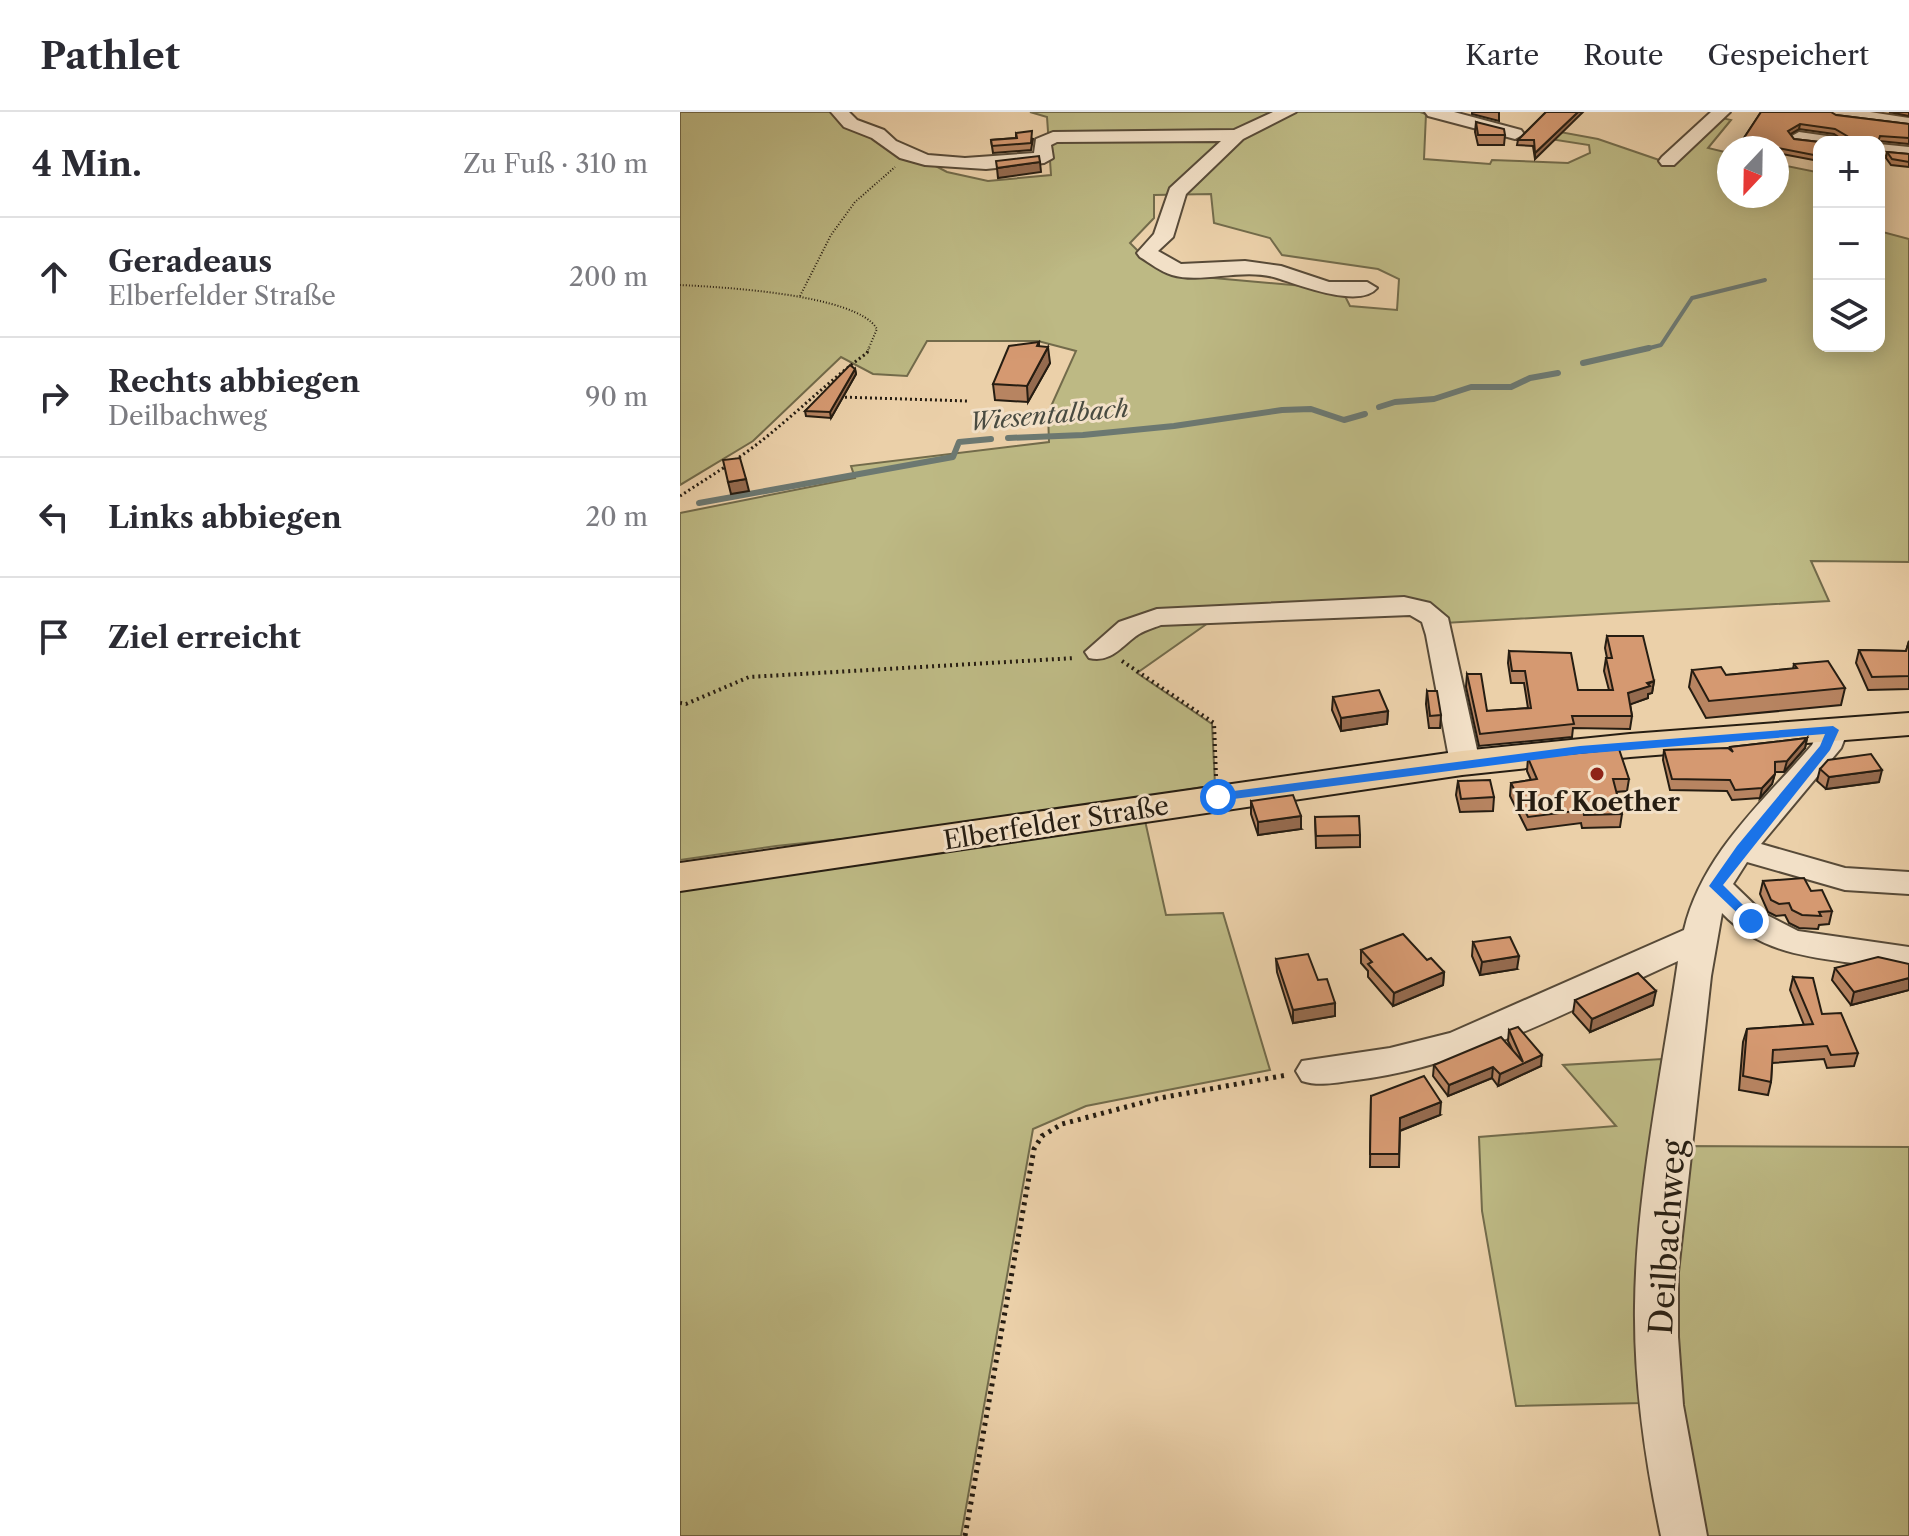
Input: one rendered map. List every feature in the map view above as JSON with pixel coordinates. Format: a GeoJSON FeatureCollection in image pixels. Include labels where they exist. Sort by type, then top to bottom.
{"type":"FeatureCollection","features":[{"type":"Feature","properties":{"kind":"main road","name":"Elberfelder Straße"},"geometry":{"type":"LineString","coordinates":[[680,877],[891,849],[1247,793],[1465,763],[1580,750],[1909,724]]}},
{"type":"Feature","properties":{"kind":"street"},"geometry":{"type":"LineString","coordinates":[[840,112],[849,123],[880,134],[891,145],[919,156],[980,164],[1044,158],[1042,143],[1053,137],[1237,135]]}},
{"type":"Feature","properties":{"kind":"street"},"geometry":{"type":"LineString","coordinates":[[1287,112],[1237,135],[1177,192],[1163,237],[1147,253],[1177,270],[1245,267],[1281,272],[1305,283],[1329,288],[1367,288]]}},
{"type":"Feature","properties":{"kind":"street"},"geometry":{"type":"LineString","coordinates":[[1434,112],[1515,134]]}},
{"type":"Feature","properties":{"kind":"street"},"geometry":{"type":"LineString","coordinates":[[1668,161],[1721,112]]}},
{"type":"Feature","properties":{"kind":"street"},"geometry":{"type":"LineString","coordinates":[[1835,112],[1909,123]]}},
{"type":"Feature","properties":{"kind":"street"},"geometry":{"type":"LineString","coordinates":[[1799,137],[1813,139]]}},
{"type":"Feature","properties":{"kind":"street"},"geometry":{"type":"LineString","coordinates":[[1885,150],[1909,152]]}},
{"type":"Feature","properties":{"kind":"street"},"geometry":{"type":"LineString","coordinates":[[1099,655],[1129,628],[1157,617],[1404,605],[1420,609],[1434,618],[1440,635],[1465,763]]}},
{"type":"Feature","properties":{"kind":"street","name":"Deilbachweg"},"geometry":{"type":"LineString","coordinates":[[1684,1536],[1673,1489],[1662,1386],[1657,1332],[1657,1273],[1700,937],[1715,886],[1741,849],[1826,748],[1833,730]]}},
{"type":"Feature","properties":{"kind":"street"},"geometry":{"type":"LineString","coordinates":[[1741,849],[1845,879],[1909,883]]}},
{"type":"Feature","properties":{"kind":"street"},"geometry":{"type":"LineString","coordinates":[[1715,886],[1751,921],[1782,938],[1820,948],[1903,958],[1909,962]]}},
{"type":"Feature","properties":{"kind":"street"},"geometry":{"type":"LineString","coordinates":[[1315,1071],[1390,1062],[1459,1044],[1700,937]]}},
{"type":"Feature","properties":{"kind":"path"},"geometry":{"type":"LineString","coordinates":[[800,296],[839,224],[855,202],[894,167]]}},
{"type":"Feature","properties":{"kind":"path"},"geometry":{"type":"LineString","coordinates":[[680,285],[779,291],[864,316],[872,320],[877,329],[867,353],[771,436],[680,496]]}},
{"type":"Feature","properties":{"kind":"path"},"geometry":{"type":"LineString","coordinates":[[818,393],[968,401]]}},
{"type":"Feature","properties":{"kind":"path"},"geometry":{"type":"LineString","coordinates":[[680,703],[686,704],[749,677],[1099,655],[1214,723],[1217,785]]}},
{"type":"Feature","properties":{"kind":"path"},"geometry":{"type":"LineString","coordinates":[[965,1536],[1034,1149],[1042,1136],[1062,1124],[1160,1098],[1315,1071]]}},
{"type":"Feature","properties":{"kind":"shaded area"},"geometry":{"type":"Polygon","coordinates":[[[680,112],[832,112],[947,172],[988,181],[1051,175],[1047,117],[1030,112],[1420,112],[1426,114],[1424,159],[1490,164],[1492,160],[1568,163],[1590,153],[1589,145],[1550,139],[1555,131],[1598,139],[1668,163],[1718,117],[1731,120],[1708,148],[1717,150],[1717,208],[1789,208],[1789,166],[1813,171],[1813,352],[1885,352],[1885,233],[1909,239],[1909,562],[1811,561],[1829,601],[1444,623],[1421,615],[1218,616],[1137,673],[1212,724],[1215,785],[984,824],[776,846],[680,860],[680,513],[855,478],[851,466],[1049,442],[1048,413],[1076,351],[1038,341],[927,341],[907,376],[873,374],[841,357],[753,441],[680,485],[680,112]],[[1211,194],[1154,195],[1154,218],[1130,243],[1142,255],[1180,275],[1304,286],[1345,296],[1350,306],[1397,310],[1399,279],[1378,269],[1282,255],[1270,238],[1214,223],[1211,194]]]}},
{"type":"Feature","properties":{"kind":"shaded area"},"geometry":{"type":"Polygon","coordinates":[[[1144,816],[1166,915],[1223,913],[1270,1070],[1086,1106],[1033,1129],[961,1536],[680,1536],[680,884],[1144,816]]]}},
{"type":"Feature","properties":{"kind":"shaded area"},"geometry":{"type":"Polygon","coordinates":[[[1662,1059],[1661,1123],[1642,1403],[1516,1406],[1482,1211],[1479,1137],[1616,1126],[1563,1065],[1662,1059]]]}},
{"type":"Feature","properties":{"kind":"shaded area"},"geometry":{"type":"Polygon","coordinates":[[[1684,1146],[1909,1147],[1909,1536],[1698,1536],[1668,1336],[1684,1146]]]}},
{"type":"Feature","properties":{"kind":"building"},"geometry":{"type":"Polygon","coordinates":[[[1546,112],[1578,112],[1535,153],[1534,140],[1518,140],[1546,112]]]}},
{"type":"Feature","properties":{"kind":"building"},"geometry":{"type":"Polygon","coordinates":[[[1761,112],[1831,112],[1909,124],[1909,138],[1847,136],[1835,129],[1800,124],[1788,131],[1794,139],[1813,141],[1813,155],[1789,150],[1789,136],[1745,136],[1761,112]]]}},
{"type":"Feature","properties":{"kind":"building"},"geometry":{"type":"Polygon","coordinates":[[[1476,122],[1504,129],[1505,135],[1478,135],[1476,122]]]}},
{"type":"Feature","properties":{"kind":"building"},"geometry":{"type":"Polygon","coordinates":[[[1032,131],[1031,143],[992,146],[991,140],[1017,138],[1016,133],[1032,131]]]}},
{"type":"Feature","properties":{"kind":"building"},"geometry":{"type":"Polygon","coordinates":[[[1887,152],[1909,154],[1909,162],[1892,159],[1887,152]]]}},
{"type":"Feature","properties":{"kind":"building"},"geometry":{"type":"Polygon","coordinates":[[[1039,156],[1040,162],[997,168],[996,161],[1039,156]]]}},
{"type":"Feature","properties":{"kind":"building"},"geometry":{"type":"Polygon","coordinates":[[[1039,342],[1037,346],[1048,347],[1027,386],[993,384],[1009,346],[1039,342]]]}},
{"type":"Feature","properties":{"kind":"building"},"geometry":{"type":"Polygon","coordinates":[[[850,365],[855,369],[830,412],[805,411],[850,365]]]}},
{"type":"Feature","properties":{"kind":"building"},"geometry":{"type":"Polygon","coordinates":[[[740,458],[746,479],[728,482],[723,460],[740,458]]]}},
{"type":"Feature","properties":{"kind":"building"},"geometry":{"type":"Polygon","coordinates":[[[1607,636],[1643,636],[1654,681],[1647,683],[1650,686],[1628,693],[1632,716],[1572,716],[1574,724],[1480,734],[1467,674],[1481,674],[1487,711],[1531,708],[1525,671],[1512,671],[1509,651],[1571,653],[1578,690],[1613,690],[1606,658],[1612,658],[1607,636]]]}},
{"type":"Feature","properties":{"kind":"building"},"geometry":{"type":"Polygon","coordinates":[[[1909,641],[1909,676],[1872,677],[1859,650],[1906,651],[1909,641]]]}},
{"type":"Feature","properties":{"kind":"building"},"geometry":{"type":"Polygon","coordinates":[[[1828,661],[1845,688],[1709,701],[1692,670],[1721,667],[1726,675],[1797,668],[1794,664],[1828,661]]]}},
{"type":"Feature","properties":{"kind":"building"},"geometry":{"type":"Polygon","coordinates":[[[1379,690],[1388,711],[1341,718],[1333,697],[1379,690]]]}},
{"type":"Feature","properties":{"kind":"building"},"geometry":{"type":"Polygon","coordinates":[[[1427,691],[1437,691],[1441,715],[1430,716],[1427,691]]]}},
{"type":"Feature","properties":{"kind":"building"},"geometry":{"type":"Polygon","coordinates":[[[1807,738],[1787,761],[1775,762],[1775,774],[1762,788],[1735,790],[1730,780],[1672,779],[1664,750],[1728,748],[1733,752],[1730,747],[1807,738]]]}},
{"type":"Feature","properties":{"kind":"building"},"geometry":{"type":"Polygon","coordinates":[[[1619,749],[1629,779],[1613,779],[1622,814],[1584,815],[1583,810],[1528,817],[1511,783],[1537,779],[1528,758],[1619,749]]]}},
{"type":"Feature","properties":{"kind":"building"},"geometry":{"type":"Polygon","coordinates":[[[1871,754],[1882,770],[1829,777],[1820,769],[1828,760],[1871,754]]]}},
{"type":"Feature","properties":{"kind":"building"},"geometry":{"type":"Polygon","coordinates":[[[1490,780],[1494,797],[1461,799],[1458,781],[1490,780]]]}},
{"type":"Feature","properties":{"kind":"building"},"geometry":{"type":"Polygon","coordinates":[[[1293,795],[1301,816],[1258,822],[1251,801],[1293,795]]]}},
{"type":"Feature","properties":{"kind":"building"},"geometry":{"type":"Polygon","coordinates":[[[1359,816],[1360,835],[1316,836],[1315,817],[1359,816]]]}},
{"type":"Feature","properties":{"kind":"building"},"geometry":{"type":"Polygon","coordinates":[[[1804,878],[1811,891],[1822,890],[1832,911],[1819,912],[1821,916],[1802,915],[1792,910],[1789,903],[1779,904],[1771,900],[1763,881],[1804,878]]]}},
{"type":"Feature","properties":{"kind":"building"},"geometry":{"type":"Polygon","coordinates":[[[1403,934],[1427,960],[1431,958],[1444,972],[1394,993],[1368,964],[1372,962],[1361,950],[1403,934]]]}},
{"type":"Feature","properties":{"kind":"building"},"geometry":{"type":"Polygon","coordinates":[[[1510,937],[1519,956],[1482,962],[1473,942],[1510,937]]]}},
{"type":"Feature","properties":{"kind":"building"},"geometry":{"type":"Polygon","coordinates":[[[1308,954],[1318,980],[1327,979],[1335,1003],[1293,1010],[1276,959],[1308,954]]]}},
{"type":"Feature","properties":{"kind":"building"},"geometry":{"type":"Polygon","coordinates":[[[1878,957],[1909,964],[1909,978],[1854,992],[1835,968],[1878,957]]]}},
{"type":"Feature","properties":{"kind":"building"},"geometry":{"type":"Polygon","coordinates":[[[1638,973],[1656,991],[1592,1019],[1575,1000],[1638,973]]]}},
{"type":"Feature","properties":{"kind":"building"},"geometry":{"type":"Polygon","coordinates":[[[1793,977],[1813,978],[1822,1014],[1841,1013],[1858,1053],[1831,1055],[1827,1046],[1773,1050],[1771,1082],[1743,1076],[1747,1029],[1813,1024],[1793,977]]]}},
{"type":"Feature","properties":{"kind":"building"},"geometry":{"type":"Polygon","coordinates":[[[1518,1027],[1542,1055],[1500,1074],[1493,1067],[1449,1085],[1434,1065],[1501,1037],[1523,1062],[1509,1030],[1518,1027]]]}},
{"type":"Feature","properties":{"kind":"building"},"geometry":{"type":"Polygon","coordinates":[[[1424,1076],[1441,1102],[1400,1118],[1399,1154],[1370,1154],[1371,1096],[1424,1076]]]}},
{"type":"Feature","properties":{"kind":"waterway","name":"Wiesentalbach"},"geometry":{"type":"LineString","coordinates":[[1642,350],[1661,345],[1692,298],[1765,280]]}},
{"type":"Feature","properties":{"kind":"waterway","name":"Wiesentalbach"},"geometry":{"type":"LineString","coordinates":[[1583,363],[1649,348]]}},
{"type":"Feature","properties":{"kind":"waterway","name":"Wiesentalbach"},"geometry":{"type":"LineString","coordinates":[[1379,407],[1395,402],[1434,399],[1471,387],[1511,387],[1530,378],[1558,373]]}},
{"type":"Feature","properties":{"kind":"waterway","name":"Wiesentalbach"},"geometry":{"type":"LineString","coordinates":[[1008,438],[1083,435],[1174,426],[1282,410],[1311,409],[1344,420],[1365,414]]}},
{"type":"Feature","properties":{"kind":"waterway","name":"Wiesentalbach"},"geometry":{"type":"LineString","coordinates":[[699,503],[953,457],[959,442],[991,439]]}},
{"type":"Feature","properties":{"kind":"place","name":"Hof Koether"},"geometry":{"type":"Point","coordinates":[1597,774]}},
{"type":"Feature","properties":{"kind":"route"},"geometry":{"type":"LineString","coordinates":[[1218,797],[1580,750],[1833,730],[1826,748],[1741,849],[1715,886],[1751,921]]}}]}
